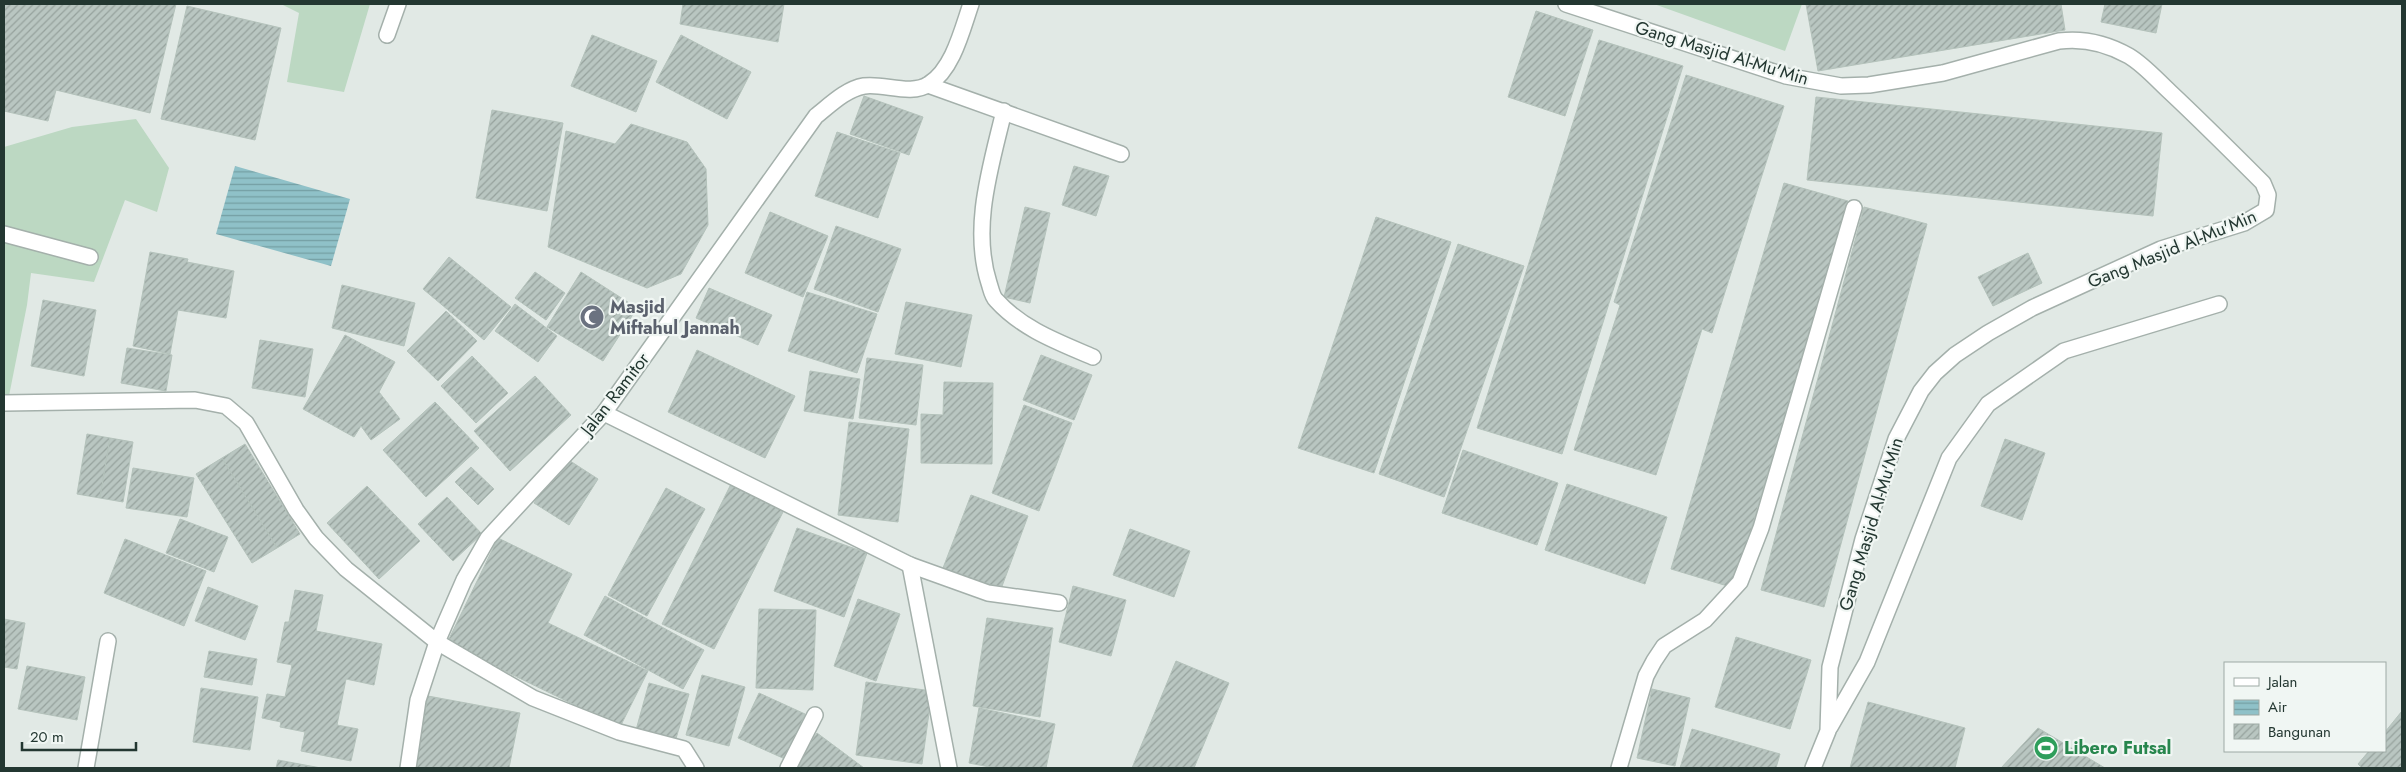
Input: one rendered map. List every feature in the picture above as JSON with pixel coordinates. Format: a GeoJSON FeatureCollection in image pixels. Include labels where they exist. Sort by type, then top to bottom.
{"type":"FeatureCollection","features":[{"type":"Feature","properties":{"kind":"street"},"geometry":{"type":"LineString","coordinates":[[387,35],[398,4]]}},
{"type":"Feature","properties":{"kind":"street"},"geometry":{"type":"LineString","coordinates":[[928,85],[941,74],[951,56],[971,4]]}},
{"type":"Feature","properties":{"kind":"street","name":"Gang Masjid Al-Mu'Min"},"geometry":{"type":"LineString","coordinates":[[1566,4],[1786,76],[1841,86],[1869,85],[1943,73],[2059,41],[2076,39],[2114,48],[2131,57],[2143,67],[2207,126],[2263,183],[2268,195],[2266,210],[2260,215],[2244,223],[2161,249],[2032,308],[1982,337],[1955,355],[1935,372],[1921,391],[1896,439],[1863,539],[1830,668],[1828,730],[1813,768]]}},
{"type":"Feature","properties":{"kind":"street","name":"Jalan Ramitor"},"geometry":{"type":"LineString","coordinates":[[408,768],[418,700],[437,642],[464,580],[488,538],[604,413],[816,116],[844,94],[862,86],[877,85],[900,88],[928,85]]}},
{"type":"Feature","properties":{"kind":"street"},"geometry":{"type":"LineString","coordinates":[[928,85],[1121,154]]}},
{"type":"Feature","properties":{"kind":"street"},"geometry":{"type":"LineString","coordinates":[[1004,111],[988,182],[981,228],[983,266],[994,299],[1026,327],[1093,357]]}},
{"type":"Feature","properties":{"kind":"street"},"geometry":{"type":"LineString","coordinates":[[1619,768],[1646,676],[1654,661],[1664,646],[1705,620],[1740,582],[1761,528],[1854,208]]}},
{"type":"Feature","properties":{"kind":"street"},"geometry":{"type":"LineString","coordinates":[[4,234],[90,257]]}},
{"type":"Feature","properties":{"kind":"street"},"geometry":{"type":"LineString","coordinates":[[1828,730],[1867,662],[1949,458],[1988,404],[2064,350],[2219,304]]}},
{"type":"Feature","properties":{"kind":"street"},"geometry":{"type":"LineString","coordinates":[[4,403],[195,400],[226,406],[246,423],[296,510],[316,538],[346,569],[437,642],[533,698],[619,732],[684,749],[696,768]]}},
{"type":"Feature","properties":{"kind":"street"},"geometry":{"type":"LineString","coordinates":[[604,413],[910,565],[988,593],[1059,603]]}},
{"type":"Feature","properties":{"kind":"street"},"geometry":{"type":"LineString","coordinates":[[910,565],[949,768]]}},
{"type":"Feature","properties":{"kind":"street"},"geometry":{"type":"LineString","coordinates":[[86,768],[108,641]]}},
{"type":"Feature","properties":{"kind":"street"},"geometry":{"type":"LineString","coordinates":[[788,768],[815,715]]}},
{"type":"Feature","properties":{"kind":"green space"},"geometry":{"type":"Polygon","coordinates":[[[281,4],[370,4],[344,92],[287,82],[299,13],[281,4]]]}},
{"type":"Feature","properties":{"kind":"green space"},"geometry":{"type":"Polygon","coordinates":[[[1654,4],[1802,4],[1785,51],[1654,4]]]}},
{"type":"Feature","properties":{"kind":"green space"},"geometry":{"type":"Polygon","coordinates":[[[136,119],[169,168],[157,212],[125,200],[94,282],[31,273],[27,305],[7,406],[4,405],[4,147],[72,127],[136,119]]]}},
{"type":"Feature","properties":{"kind":"water"},"geometry":{"type":"Polygon","coordinates":[[[235,166],[350,199],[331,266],[216,234],[235,166]]]}},
{"type":"Feature","properties":{"kind":"building"},"geometry":{"type":"Polygon","coordinates":[[[4,4],[176,4],[150,113],[56,90],[48,121],[4,111],[4,4]]]}},
{"type":"Feature","properties":{"kind":"building"},"geometry":{"type":"Polygon","coordinates":[[[683,4],[784,4],[778,42],[680,24],[683,4]]]}},
{"type":"Feature","properties":{"kind":"building"},"geometry":{"type":"Polygon","coordinates":[[[1806,4],[2061,4],[2065,30],[1818,71],[1806,4]]]}},
{"type":"Feature","properties":{"kind":"building"},"geometry":{"type":"Polygon","coordinates":[[[2105,4],[2162,4],[2156,33],[2101,22],[2105,4]]]}},
{"type":"Feature","properties":{"kind":"building"},"geometry":{"type":"Polygon","coordinates":[[[187,6],[281,28],[255,140],[161,119],[187,6]]]}},
{"type":"Feature","properties":{"kind":"building"},"geometry":{"type":"Polygon","coordinates":[[[1536,11],[1593,30],[1565,116],[1508,97],[1536,11]]]}},
{"type":"Feature","properties":{"kind":"building"},"geometry":{"type":"Polygon","coordinates":[[[592,35],[657,61],[636,112],[571,86],[592,35]]]}},
{"type":"Feature","properties":{"kind":"building"},"geometry":{"type":"Polygon","coordinates":[[[681,35],[751,72],[727,119],[656,82],[681,35]]]}},
{"type":"Feature","properties":{"kind":"building"},"geometry":{"type":"Polygon","coordinates":[[[1599,40],[1683,66],[1562,454],[1477,428],[1599,40]]]}},
{"type":"Feature","properties":{"kind":"building"},"geometry":{"type":"Polygon","coordinates":[[[1686,75],[1784,106],[1712,333],[1702,329],[1656,475],[1574,450],[1620,305],[1614,302],[1686,75]]]}},
{"type":"Feature","properties":{"kind":"building"},"geometry":{"type":"Polygon","coordinates":[[[864,96],[923,117],[909,155],[850,134],[864,96]]]}},
{"type":"Feature","properties":{"kind":"building"},"geometry":{"type":"Polygon","coordinates":[[[1816,97],[2162,133],[2153,216],[1807,180],[1816,97]]]}},
{"type":"Feature","properties":{"kind":"building"},"geometry":{"type":"Polygon","coordinates":[[[492,110],[563,123],[547,211],[476,198],[492,110]]]}},
{"type":"Feature","properties":{"kind":"building"},"geometry":{"type":"Polygon","coordinates":[[[631,124],[687,142],[706,169],[708,225],[681,274],[647,288],[548,247],[566,131],[615,144],[631,124]]]}},
{"type":"Feature","properties":{"kind":"building"},"geometry":{"type":"Polygon","coordinates":[[[837,132],[900,153],[878,218],[815,196],[837,132]]]}},
{"type":"Feature","properties":{"kind":"building"},"geometry":{"type":"Polygon","coordinates":[[[1074,166],[1109,176],[1096,216],[1062,205],[1074,166]]]}},
{"type":"Feature","properties":{"kind":"building"},"geometry":{"type":"Polygon","coordinates":[[[1784,183],[1848,201],[1734,588],[1671,569],[1784,183]]]}},
{"type":"Feature","properties":{"kind":"building"},"geometry":{"type":"Polygon","coordinates":[[[1025,207],[1050,213],[1030,303],[1004,297],[1025,207]]]}},
{"type":"Feature","properties":{"kind":"building"},"geometry":{"type":"Polygon","coordinates":[[[1864,207],[1927,224],[1824,607],[1761,590],[1864,207]]]}},
{"type":"Feature","properties":{"kind":"building"},"geometry":{"type":"Polygon","coordinates":[[[770,212],[828,236],[803,297],[745,273],[770,212]]]}},
{"type":"Feature","properties":{"kind":"building"},"geometry":{"type":"Polygon","coordinates":[[[1376,217],[1451,242],[1374,473],[1298,448],[1376,217]]]}},
{"type":"Feature","properties":{"kind":"building"},"geometry":{"type":"Polygon","coordinates":[[[836,226],[901,249],[878,312],[814,289],[836,226]]]}},
{"type":"Feature","properties":{"kind":"building"},"geometry":{"type":"Polygon","coordinates":[[[1458,244],[1524,266],[1444,497],[1379,474],[1458,244]]]}},
{"type":"Feature","properties":{"kind":"building"},"geometry":{"type":"Polygon","coordinates":[[[150,252],[188,259],[187,262],[234,271],[226,318],[178,310],[170,354],[133,346],[150,252]]]}},
{"type":"Feature","properties":{"kind":"building"},"geometry":{"type":"Polygon","coordinates":[[[2028,253],[2042,283],[1993,306],[1978,277],[2028,253]]]}},
{"type":"Feature","properties":{"kind":"building"},"geometry":{"type":"Polygon","coordinates":[[[449,257],[511,307],[484,340],[423,289],[449,257]]]}},
{"type":"Feature","properties":{"kind":"building"},"geometry":{"type":"Polygon","coordinates":[[[535,272],[565,293],[546,320],[515,298],[535,272]]]}},
{"type":"Feature","properties":{"kind":"building","name":"Masjid Miftahul Jannah"},"geometry":{"type":"Polygon","coordinates":[[[581,272],[637,308],[603,361],[547,327],[581,272]]]}},
{"type":"Feature","properties":{"kind":"building"},"geometry":{"type":"Polygon","coordinates":[[[342,285],[415,303],[404,346],[332,328],[342,285]]]}},
{"type":"Feature","properties":{"kind":"building"},"geometry":{"type":"Polygon","coordinates":[[[709,288],[772,315],[758,345],[696,318],[709,288]]]}},
{"type":"Feature","properties":{"kind":"building"},"geometry":{"type":"Polygon","coordinates":[[[807,292],[877,314],[857,373],[788,351],[807,292]]]}},
{"type":"Feature","properties":{"kind":"building"},"geometry":{"type":"Polygon","coordinates":[[[43,300],[96,310],[84,376],[31,366],[43,300]]]}},
{"type":"Feature","properties":{"kind":"building"},"geometry":{"type":"Polygon","coordinates":[[[906,302],[972,315],[961,367],[895,354],[906,302]]]}},
{"type":"Feature","properties":{"kind":"building"},"geometry":{"type":"Polygon","coordinates":[[[515,304],[557,336],[538,362],[495,331],[515,304]]]}},
{"type":"Feature","properties":{"kind":"building"},"geometry":{"type":"Polygon","coordinates":[[[446,311],[477,341],[438,381],[407,351],[446,311]]]}},
{"type":"Feature","properties":{"kind":"building"},"geometry":{"type":"Polygon","coordinates":[[[345,335],[395,362],[379,392],[400,419],[371,440],[361,426],[354,437],[303,409],[345,335]]]}},
{"type":"Feature","properties":{"kind":"building"},"geometry":{"type":"Polygon","coordinates":[[[260,340],[313,349],[305,397],[252,388],[260,340]]]}},
{"type":"Feature","properties":{"kind":"building"},"geometry":{"type":"Polygon","coordinates":[[[127,348],[172,355],[166,391],[121,383],[127,348]]]}},
{"type":"Feature","properties":{"kind":"building"},"geometry":{"type":"Polygon","coordinates":[[[697,350],[795,396],[765,458],[668,412],[697,350]]]}},
{"type":"Feature","properties":{"kind":"building"},"geometry":{"type":"Polygon","coordinates":[[[1041,355],[1092,375],[1074,420],[1023,400],[1041,355]]]}},
{"type":"Feature","properties":{"kind":"building"},"geometry":{"type":"Polygon","coordinates":[[[472,356],[508,393],[476,423],[441,386],[472,356]]]}},
{"type":"Feature","properties":{"kind":"building"},"geometry":{"type":"Polygon","coordinates":[[[867,358],[923,365],[916,425],[859,418],[867,358]]]}},
{"type":"Feature","properties":{"kind":"building"},"geometry":{"type":"Polygon","coordinates":[[[810,371],[860,379],[853,419],[804,411],[810,371]]]}},
{"type":"Feature","properties":{"kind":"building"},"geometry":{"type":"Polygon","coordinates":[[[535,376],[571,415],[510,471],[474,431],[535,376]]]}},
{"type":"Feature","properties":{"kind":"building"},"geometry":{"type":"Polygon","coordinates":[[[944,382],[993,383],[992,464],[921,463],[921,414],[943,415],[944,382]]]}},
{"type":"Feature","properties":{"kind":"building"},"geometry":{"type":"Polygon","coordinates":[[[435,402],[479,448],[426,497],[383,450],[435,402]]]}},
{"type":"Feature","properties":{"kind":"building"},"geometry":{"type":"Polygon","coordinates":[[[1024,405],[1072,423],[1039,511],[992,493],[1024,405]]]}},
{"type":"Feature","properties":{"kind":"building"},"geometry":{"type":"Polygon","coordinates":[[[849,422],[909,429],[898,522],[838,515],[849,422]]]}},
{"type":"Feature","properties":{"kind":"building"},"geometry":{"type":"Polygon","coordinates":[[[87,434],[110,438],[100,498],[77,494],[87,434]]]}},
{"type":"Feature","properties":{"kind":"building"},"geometry":{"type":"Polygon","coordinates":[[[110,438],[133,442],[123,502],[100,498],[110,438]]]}},
{"type":"Feature","properties":{"kind":"building"},"geometry":{"type":"Polygon","coordinates":[[[2005,439],[2045,453],[2022,520],[1981,506],[2005,439]]]}},
{"type":"Feature","properties":{"kind":"building"},"geometry":{"type":"Polygon","coordinates":[[[245,444],[300,534],[277,548],[222,458],[245,444]]]}},
{"type":"Feature","properties":{"kind":"building"},"geometry":{"type":"Polygon","coordinates":[[[1463,450],[1558,483],[1537,545],[1442,513],[1463,450]]]}},
{"type":"Feature","properties":{"kind":"building"},"geometry":{"type":"Polygon","coordinates":[[[564,457],[598,479],[569,525],[534,503],[564,457]]]}},
{"type":"Feature","properties":{"kind":"building"},"geometry":{"type":"Polygon","coordinates":[[[222,458],[277,548],[252,563],[196,474],[222,458]]]}},
{"type":"Feature","properties":{"kind":"building"},"geometry":{"type":"Polygon","coordinates":[[[471,467],[494,489],[478,505],[455,482],[471,467]]]}},
{"type":"Feature","properties":{"kind":"building"},"geometry":{"type":"Polygon","coordinates":[[[133,468],[194,478],[187,517],[126,508],[133,468]]]}},
{"type":"Feature","properties":{"kind":"building"},"geometry":{"type":"Polygon","coordinates":[[[731,484],[784,510],[714,649],[662,624],[731,484]]]}},
{"type":"Feature","properties":{"kind":"building"},"geometry":{"type":"Polygon","coordinates":[[[1567,484],[1667,517],[1645,584],[1545,550],[1567,484]]]}},
{"type":"Feature","properties":{"kind":"building"},"geometry":{"type":"Polygon","coordinates":[[[367,486],[420,541],[379,579],[327,523],[367,486]]]}},
{"type":"Feature","properties":{"kind":"building"},"geometry":{"type":"Polygon","coordinates":[[[666,488],[705,509],[647,616],[608,595],[666,488]]]}},
{"type":"Feature","properties":{"kind":"building"},"geometry":{"type":"Polygon","coordinates":[[[971,495],[1028,516],[1001,589],[943,568],[971,495]]]}},
{"type":"Feature","properties":{"kind":"building"},"geometry":{"type":"Polygon","coordinates":[[[447,497],[482,534],[453,561],[418,524],[447,497]]]}},
{"type":"Feature","properties":{"kind":"building"},"geometry":{"type":"Polygon","coordinates":[[[180,519],[228,537],[214,572],[166,553],[180,519]]]}},
{"type":"Feature","properties":{"kind":"building"},"geometry":{"type":"Polygon","coordinates":[[[797,528],[867,553],[844,617],[774,591],[797,528]]]}},
{"type":"Feature","properties":{"kind":"building"},"geometry":{"type":"Polygon","coordinates":[[[1130,529],[1190,551],[1174,597],[1113,575],[1130,529]]]}},
{"type":"Feature","properties":{"kind":"building"},"geometry":{"type":"Polygon","coordinates":[[[498,538],[572,574],[548,623],[648,671],[620,727],[447,643],[498,538]]]}},
{"type":"Feature","properties":{"kind":"building"},"geometry":{"type":"Polygon","coordinates":[[[125,539],[206,571],[184,626],[104,593],[125,539]]]}},
{"type":"Feature","properties":{"kind":"building"},"geometry":{"type":"Polygon","coordinates":[[[1073,586],[1126,600],[1111,656],[1059,642],[1073,586]]]}},
{"type":"Feature","properties":{"kind":"building"},"geometry":{"type":"Polygon","coordinates":[[[208,587],[258,606],[245,640],[195,621],[208,587]]]}},
{"type":"Feature","properties":{"kind":"building"},"geometry":{"type":"Polygon","coordinates":[[[295,590],[323,595],[316,631],[382,644],[374,685],[346,679],[337,725],[358,729],[351,761],[301,751],[305,732],[280,727],[281,722],[262,718],[267,694],[285,697],[292,665],[277,662],[285,622],[289,622],[295,590]]]}},
{"type":"Feature","properties":{"kind":"building"},"geometry":{"type":"Polygon","coordinates":[[[605,596],[704,650],[683,689],[584,635],[605,596]]]}},
{"type":"Feature","properties":{"kind":"building"},"geometry":{"type":"Polygon","coordinates":[[[858,599],[900,614],[876,681],[834,666],[858,599]]]}},
{"type":"Feature","properties":{"kind":"building"},"geometry":{"type":"Polygon","coordinates":[[[759,609],[816,610],[813,690],[756,688],[759,609]]]}},
{"type":"Feature","properties":{"kind":"building"},"geometry":{"type":"Polygon","coordinates":[[[987,618],[1053,628],[1040,717],[973,706],[987,618]]]}},
{"type":"Feature","properties":{"kind":"building"},"geometry":{"type":"Polygon","coordinates":[[[4,619],[25,623],[17,669],[4,667],[4,619]]]}},
{"type":"Feature","properties":{"kind":"building"},"geometry":{"type":"Polygon","coordinates":[[[1736,637],[1811,660],[1790,729],[1715,707],[1736,637]]]}},
{"type":"Feature","properties":{"kind":"building"},"geometry":{"type":"Polygon","coordinates":[[[209,651],[257,659],[252,685],[204,677],[209,651]]]}},
{"type":"Feature","properties":{"kind":"building"},"geometry":{"type":"Polygon","coordinates":[[[1176,661],[1229,683],[1194,768],[1132,768],[1176,661]]]}},
{"type":"Feature","properties":{"kind":"building"},"geometry":{"type":"Polygon","coordinates":[[[27,666],[85,677],[77,720],[18,709],[27,666]]]}},
{"type":"Feature","properties":{"kind":"building"},"geometry":{"type":"Polygon","coordinates":[[[702,675],[745,687],[729,746],[686,735],[702,675]]]}},
{"type":"Feature","properties":{"kind":"building"},"geometry":{"type":"Polygon","coordinates":[[[866,682],[932,691],[922,764],[856,755],[866,682]]]}},
{"type":"Feature","properties":{"kind":"building"},"geometry":{"type":"Polygon","coordinates":[[[649,683],[689,694],[675,742],[636,730],[649,683]]]}},
{"type":"Feature","properties":{"kind":"building"},"geometry":{"type":"Polygon","coordinates":[[[201,688],[258,697],[250,750],[193,742],[201,688]]]}},
{"type":"Feature","properties":{"kind":"building"},"geometry":{"type":"Polygon","coordinates":[[[1652,689],[1690,698],[1675,766],[1637,758],[1652,689]]]}},
{"type":"Feature","properties":{"kind":"building"},"geometry":{"type":"Polygon","coordinates":[[[759,693],[805,714],[785,759],[738,738],[759,693]]]}},
{"type":"Feature","properties":{"kind":"building"},"geometry":{"type":"Polygon","coordinates":[[[428,696],[520,713],[509,768],[414,768],[428,696]]]}},
{"type":"Feature","properties":{"kind":"building"},"geometry":{"type":"Polygon","coordinates":[[[1868,702],[1965,728],[1955,768],[1850,768],[1868,702]]]}},
{"type":"Feature","properties":{"kind":"building"},"geometry":{"type":"Polygon","coordinates":[[[979,708],[1055,724],[1046,768],[995,768],[969,763],[979,708]]]}},
{"type":"Feature","properties":{"kind":"building"},"geometry":{"type":"Polygon","coordinates":[[[2402,711],[2402,768],[2362,768],[2358,764],[2368,752],[2386,752],[2386,731],[2402,711]]]}},
{"type":"Feature","properties":{"kind":"building","name":"Libero Futsal"},"geometry":{"type":"Polygon","coordinates":[[[2038,728],[2105,768],[2001,768],[2038,728]]]}},
{"type":"Feature","properties":{"kind":"building"},"geometry":{"type":"Polygon","coordinates":[[[1692,729],[1780,754],[1776,768],[1680,768],[1692,729]]]}},
{"type":"Feature","properties":{"kind":"building"},"geometry":{"type":"Polygon","coordinates":[[[817,733],[864,768],[791,768],[817,733]]]}},
{"type":"Feature","properties":{"kind":"building"},"geometry":{"type":"Polygon","coordinates":[[[278,760],[321,768],[276,768],[278,760]]]}},
{"type":"Feature","properties":{"kind":"place","name":"Masjid Miftahul Jannah"},"geometry":{"type":"Point","coordinates":[592,317]}},
{"type":"Feature","properties":{"kind":"place","name":"Libero Futsal"},"geometry":{"type":"Point","coordinates":[2046,748]}}]}
